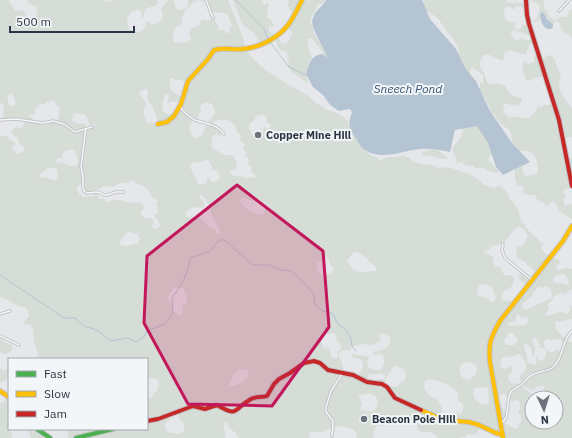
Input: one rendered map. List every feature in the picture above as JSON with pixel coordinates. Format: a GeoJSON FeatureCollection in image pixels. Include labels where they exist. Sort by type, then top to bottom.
{"type":"FeatureCollection","features":[{"type":"Feature","properties":{"kind":"street"},"geometry":{"type":"LineString","coordinates":[[206,0],[213,18]]}},
{"type":"Feature","properties":{"kind":"street"},"geometry":{"type":"LineString","coordinates":[[158,124],[169,121],[177,113],[183,100],[188,80],[213,52],[219,49],[255,47],[267,42],[288,25],[302,0]]}},
{"type":"Feature","properties":{"kind":"street"},"geometry":{"type":"LineString","coordinates":[[526,0],[529,24],[559,120],[572,186]]}},
{"type":"Feature","properties":{"kind":"street"},"geometry":{"type":"LineString","coordinates":[[559,11],[569,0]]}},
{"type":"Feature","properties":{"kind":"street"},"geometry":{"type":"LineString","coordinates":[[180,107],[192,118],[219,128],[224,134]]}},
{"type":"Feature","properties":{"kind":"street"},"geometry":{"type":"LineString","coordinates":[[0,120],[16,119],[44,123],[53,121],[64,124],[75,132],[92,127]]}},
{"type":"Feature","properties":{"kind":"street"},"geometry":{"type":"LineString","coordinates":[[86,129],[81,166],[84,191],[87,193],[98,192],[104,195],[124,192]]}},
{"type":"Feature","properties":{"kind":"street"},"geometry":{"type":"LineString","coordinates":[[503,436],[490,362],[490,341],[500,321],[563,241],[572,226]]}},
{"type":"Feature","properties":{"kind":"street"},"geometry":{"type":"LineString","coordinates":[[503,244],[502,250],[505,258],[532,280]]}},
{"type":"Feature","properties":{"kind":"street"},"geometry":{"type":"LineString","coordinates":[[0,314],[10,311]]}},
{"type":"Feature","properties":{"kind":"street"},"geometry":{"type":"LineString","coordinates":[[501,424],[504,422],[511,392],[530,375],[549,370],[554,366],[561,355],[568,335],[572,331]]}},
{"type":"Feature","properties":{"kind":"street"},"geometry":{"type":"LineString","coordinates":[[0,336],[19,345]]}},
{"type":"Feature","properties":{"kind":"street"},"geometry":{"type":"LineString","coordinates":[[148,421],[158,419],[194,406],[205,409],[217,404],[227,411],[235,411],[251,399],[267,396],[277,380],[304,363],[312,361],[318,362],[328,370],[353,375],[368,382],[382,384],[387,387],[395,398],[439,419],[469,422],[503,436]]}},
{"type":"Feature","properties":{"kind":"street"},"geometry":{"type":"LineString","coordinates":[[332,436],[333,421],[326,412],[326,407],[331,391],[342,374]]}},
{"type":"Feature","properties":{"kind":"street"},"geometry":{"type":"LineString","coordinates":[[0,391],[8,397]]}},
{"type":"Feature","properties":{"kind":"street"},"geometry":{"type":"LineString","coordinates":[[38,430],[50,438]]}},
{"type":"Feature","properties":{"kind":"street"},"geometry":{"type":"LineString","coordinates":[[76,438],[109,430]]}},
{"type":"Feature","properties":{"kind":"highlighted area"},"geometry":{"type":"Polygon","coordinates":[[[237,185],[323,251],[329,327],[272,406],[188,404],[144,323],[147,256],[237,185]]]}},
{"type":"Feature","properties":{"kind":"shaded area"},"geometry":{"type":"Polygon","coordinates":[[[0,0],[9,0],[15,10],[24,11],[28,17],[31,17],[37,15],[37,9],[36,6],[29,4],[27,0],[102,0],[110,2],[114,0],[157,0],[158,2],[156,7],[150,7],[145,10],[144,18],[142,17],[142,12],[139,10],[135,10],[130,13],[127,23],[131,30],[139,32],[143,30],[146,25],[145,21],[155,24],[161,21],[163,15],[162,8],[168,0],[173,0],[176,9],[180,10],[187,8],[188,0],[198,0],[192,3],[186,11],[181,20],[183,23],[174,29],[174,42],[181,43],[188,42],[191,39],[189,32],[192,27],[194,28],[200,25],[201,19],[210,20],[213,18],[219,30],[225,30],[225,33],[228,33],[232,25],[228,14],[215,12],[212,14],[206,0],[228,0],[246,48],[251,57],[268,72],[307,95],[317,104],[323,106],[324,109],[339,114],[348,121],[351,131],[355,135],[359,144],[370,155],[381,161],[387,157],[398,157],[405,155],[405,157],[408,157],[413,161],[425,165],[431,164],[440,169],[445,167],[451,168],[471,175],[483,184],[494,188],[499,185],[509,195],[510,200],[517,208],[522,222],[543,244],[541,249],[546,254],[561,261],[556,266],[557,269],[572,269],[572,289],[564,294],[560,293],[553,297],[551,302],[548,304],[549,309],[545,314],[546,316],[561,311],[565,314],[569,312],[569,307],[572,306],[572,319],[555,323],[556,329],[566,338],[566,341],[572,342],[572,438],[503,438],[503,435],[480,426],[478,434],[468,434],[465,437],[459,438],[438,438],[430,432],[419,431],[417,427],[417,420],[415,418],[403,422],[388,417],[384,421],[384,426],[376,426],[373,434],[374,438],[357,438],[353,429],[341,426],[333,427],[323,432],[310,432],[310,438],[239,438],[225,422],[223,424],[226,438],[68,438],[67,430],[148,430],[148,398],[157,392],[159,383],[157,379],[148,378],[148,358],[38,358],[37,349],[34,343],[33,327],[31,325],[23,324],[29,316],[28,311],[25,307],[18,306],[7,299],[0,297],[0,136],[7,136],[10,140],[15,142],[12,149],[16,150],[14,152],[15,153],[19,154],[24,151],[25,148],[19,144],[18,139],[12,133],[12,130],[18,126],[18,128],[22,129],[25,121],[0,120],[3,117],[3,106],[0,102],[0,0]],[[171,78],[171,90],[181,96],[181,91],[184,92],[187,83],[182,80],[175,80],[171,78]],[[144,89],[139,94],[146,102],[143,110],[146,122],[159,124],[152,105],[148,102],[147,90],[144,89]],[[11,93],[8,96],[8,104],[10,106],[16,105],[13,95],[11,93]],[[166,94],[164,101],[162,102],[162,109],[165,113],[174,116],[181,104],[172,101],[167,103],[169,98],[166,94]],[[47,102],[44,105],[40,104],[37,109],[34,107],[36,114],[30,114],[29,117],[34,120],[34,122],[57,122],[59,107],[56,106],[55,102],[47,102]],[[205,103],[201,105],[201,111],[197,120],[193,119],[189,128],[193,137],[196,138],[201,136],[205,129],[205,123],[208,123],[215,114],[212,104],[205,103]],[[75,113],[72,120],[79,124],[84,123],[86,125],[86,129],[94,127],[95,125],[89,124],[88,118],[84,114],[75,113]],[[263,114],[256,116],[255,119],[249,124],[249,129],[253,135],[260,135],[263,133],[264,127],[267,129],[271,127],[269,123],[266,123],[267,117],[263,114]],[[224,119],[214,121],[213,125],[223,133],[220,135],[219,139],[217,133],[213,135],[211,147],[224,155],[234,156],[237,164],[235,170],[231,170],[230,172],[232,175],[248,178],[256,177],[251,172],[251,166],[248,164],[249,161],[245,156],[246,153],[243,147],[245,145],[240,141],[241,136],[236,132],[235,125],[229,120],[224,119]],[[74,149],[64,151],[61,158],[57,159],[56,163],[63,162],[70,166],[76,166],[78,164],[77,154],[74,149]],[[208,160],[197,163],[193,162],[190,167],[198,183],[201,185],[206,183],[207,178],[209,177],[211,181],[214,182],[219,180],[220,177],[218,171],[212,171],[212,167],[208,160]],[[49,168],[39,175],[39,178],[46,177],[53,180],[57,179],[58,172],[56,168],[49,168]],[[131,180],[129,183],[123,183],[114,187],[104,186],[100,189],[87,192],[84,188],[83,181],[77,188],[79,194],[82,195],[83,198],[85,196],[94,196],[96,192],[100,199],[104,199],[106,203],[114,200],[122,200],[123,202],[142,203],[145,208],[141,212],[141,215],[145,219],[150,217],[154,221],[152,227],[157,229],[161,225],[154,216],[158,212],[158,207],[156,204],[158,201],[151,196],[149,191],[144,186],[131,180]],[[200,195],[199,198],[204,202],[204,207],[193,207],[186,212],[185,215],[187,217],[200,219],[211,229],[215,229],[216,233],[218,234],[220,233],[218,226],[206,201],[203,196],[200,195]],[[241,198],[240,201],[251,212],[262,214],[265,211],[264,205],[245,198],[241,198]],[[518,227],[503,243],[492,245],[490,249],[484,250],[485,254],[487,253],[494,258],[493,261],[495,266],[501,266],[503,274],[511,275],[515,279],[513,285],[503,293],[501,297],[502,300],[510,300],[513,303],[527,287],[518,278],[520,273],[522,272],[532,280],[537,274],[532,268],[526,265],[526,262],[516,257],[516,245],[520,246],[524,244],[528,236],[523,228],[518,227]],[[128,232],[120,240],[120,244],[127,246],[137,244],[140,240],[136,233],[128,232]],[[356,252],[353,253],[347,261],[355,270],[359,272],[376,271],[376,267],[364,256],[356,252]],[[322,258],[321,262],[317,264],[318,269],[323,276],[331,273],[334,269],[330,265],[329,259],[322,258]],[[564,274],[555,276],[553,280],[556,283],[563,283],[566,285],[569,284],[568,279],[564,274]],[[481,284],[477,290],[479,296],[494,302],[496,296],[491,286],[481,284]],[[175,287],[167,299],[172,306],[172,310],[176,314],[182,314],[183,305],[186,303],[187,297],[184,288],[175,287]],[[538,287],[532,296],[522,304],[523,309],[526,310],[551,298],[551,290],[549,287],[538,287]],[[517,315],[515,321],[510,322],[507,326],[526,325],[528,322],[528,317],[522,318],[517,315]],[[333,333],[326,334],[321,339],[324,348],[329,349],[333,359],[338,357],[337,352],[341,349],[341,346],[337,341],[336,335],[333,333]],[[383,333],[379,336],[381,340],[372,345],[363,344],[351,347],[350,351],[347,350],[339,353],[344,372],[357,377],[361,371],[363,363],[360,359],[353,358],[353,354],[370,357],[367,361],[368,367],[377,370],[382,369],[385,361],[383,355],[373,355],[374,352],[388,346],[390,337],[383,333]],[[508,333],[504,341],[507,345],[516,344],[518,338],[515,337],[513,333],[508,333]],[[535,338],[532,339],[535,356],[541,361],[545,358],[547,349],[550,352],[555,350],[562,351],[565,342],[558,339],[552,341],[546,339],[544,343],[545,348],[540,348],[538,340],[535,338]],[[524,344],[528,362],[534,365],[537,362],[535,356],[532,355],[529,345],[524,344]],[[467,362],[461,364],[460,374],[465,379],[468,380],[477,372],[475,364],[467,362]],[[396,366],[392,368],[384,385],[388,388],[391,386],[395,387],[405,379],[406,373],[396,366]],[[239,369],[233,376],[229,384],[230,386],[244,382],[248,377],[248,371],[245,369],[239,369]],[[370,374],[368,377],[371,380],[384,379],[386,376],[382,374],[370,374]],[[428,379],[425,381],[424,388],[428,395],[438,400],[444,415],[453,417],[456,413],[460,414],[462,412],[463,405],[458,401],[458,394],[452,387],[435,380],[428,379]],[[484,387],[474,389],[473,395],[475,400],[483,405],[489,403],[488,388],[484,387]],[[371,393],[358,396],[362,403],[361,410],[372,411],[377,406],[378,401],[371,393]],[[502,394],[499,397],[502,409],[507,409],[504,422],[516,429],[518,428],[522,419],[518,413],[520,408],[519,401],[509,401],[506,394],[502,394]],[[178,413],[168,416],[169,420],[165,425],[167,432],[179,434],[184,431],[184,425],[180,420],[178,413]]]}},
{"type":"Feature","properties":{"kind":"shaded area"},"geometry":{"type":"Polygon","coordinates":[[[233,0],[264,0],[262,2],[264,5],[268,3],[267,17],[272,21],[274,26],[269,27],[269,31],[275,36],[277,35],[282,44],[287,43],[291,38],[289,36],[292,32],[287,27],[295,13],[291,11],[287,0],[326,0],[326,2],[317,5],[310,22],[315,35],[328,55],[328,58],[311,38],[308,39],[308,47],[312,58],[306,74],[308,83],[292,72],[288,67],[289,62],[286,51],[282,51],[278,47],[276,41],[273,40],[263,46],[261,45],[254,33],[242,24],[233,0]]]}},
{"type":"Feature","properties":{"kind":"shaded area"},"geometry":{"type":"Polygon","coordinates":[[[423,0],[507,0],[507,2],[514,3],[515,0],[517,3],[526,3],[526,8],[517,6],[515,7],[515,10],[510,7],[506,7],[504,14],[506,19],[510,22],[515,20],[515,25],[513,26],[517,30],[522,28],[522,25],[529,24],[532,34],[529,35],[513,30],[511,35],[514,39],[519,40],[522,38],[524,40],[534,40],[535,42],[529,45],[526,54],[520,54],[510,50],[504,53],[504,58],[502,61],[490,55],[484,55],[480,61],[480,67],[489,84],[500,84],[505,86],[514,96],[522,98],[519,105],[514,106],[505,103],[503,112],[509,117],[529,118],[536,111],[538,106],[541,107],[553,103],[545,76],[529,81],[527,80],[523,73],[523,63],[525,61],[527,64],[534,62],[534,57],[538,55],[541,60],[546,58],[547,55],[552,56],[555,59],[561,77],[559,84],[560,90],[572,108],[572,137],[563,138],[567,157],[572,158],[572,188],[565,189],[564,194],[566,195],[566,198],[564,201],[565,205],[572,204],[572,219],[559,211],[555,202],[552,201],[549,206],[538,200],[534,195],[523,193],[523,187],[517,186],[515,167],[522,165],[522,170],[526,176],[537,174],[538,165],[535,156],[529,151],[517,151],[509,130],[499,122],[491,112],[490,107],[486,102],[486,98],[482,98],[480,96],[480,82],[483,84],[483,75],[471,68],[469,75],[457,56],[459,49],[456,42],[437,18],[425,11],[423,0]]]}},
{"type":"Feature","properties":{"kind":"shaded area"},"geometry":{"type":"Polygon","coordinates":[[[526,0],[544,0],[544,8],[550,17],[556,21],[560,17],[567,17],[572,9],[572,38],[564,32],[559,22],[557,21],[552,23],[544,14],[541,15],[541,19],[534,22],[533,21],[537,19],[540,6],[537,3],[526,0]]]}},
{"type":"Feature","properties":{"kind":"shaded area"},"geometry":{"type":"Polygon","coordinates":[[[480,121],[493,153],[488,160],[498,170],[496,173],[487,171],[484,168],[467,166],[461,162],[456,164],[457,160],[454,155],[453,148],[460,137],[462,126],[480,121]]]}},
{"type":"Feature","properties":{"kind":"shaded area"},"geometry":{"type":"Polygon","coordinates":[[[432,149],[439,151],[448,159],[423,155],[421,153],[432,149]]]}},
{"type":"Feature","properties":{"kind":"shaded area"},"geometry":{"type":"Polygon","coordinates":[[[0,339],[12,345],[13,349],[8,353],[3,354],[0,350],[0,339]]]}},
{"type":"Feature","properties":{"kind":"shaded area"},"geometry":{"type":"Polygon","coordinates":[[[0,368],[8,371],[8,376],[5,381],[0,383],[0,368]]]}},
{"type":"Feature","properties":{"kind":"shaded area"},"geometry":{"type":"Polygon","coordinates":[[[7,396],[8,430],[10,430],[12,438],[0,438],[0,403],[4,402],[7,396]]]}},
{"type":"Feature","properties":{"kind":"shaded area"},"geometry":{"type":"Polygon","coordinates":[[[28,430],[37,430],[49,438],[31,438],[28,430]]]}},
{"type":"Feature","properties":{"kind":"water","name":"Sneech Pond"},"geometry":{"type":"Polygon","coordinates":[[[326,0],[422,0],[430,19],[456,49],[465,68],[476,81],[490,111],[512,143],[530,162],[503,175],[496,167],[488,143],[477,126],[455,130],[450,152],[435,149],[423,149],[378,155],[364,149],[350,129],[349,123],[352,113],[351,110],[339,111],[330,105],[323,95],[313,87],[306,74],[311,61],[315,56],[323,54],[328,58],[313,28],[312,21],[315,13],[326,0]]]}},
{"type":"Feature","properties":{"kind":"water"},"geometry":{"type":"Polygon","coordinates":[[[541,12],[553,24],[551,29],[546,28],[542,24],[541,12]]]}},
{"type":"Feature","properties":{"kind":"waterway"},"geometry":{"type":"LineString","coordinates":[[236,0],[264,29],[268,39]]}},
{"type":"Feature","properties":{"kind":"waterway"},"geometry":{"type":"LineString","coordinates":[[270,42],[289,67],[306,75]]}},
{"type":"Feature","properties":{"kind":"waterway"},"geometry":{"type":"LineString","coordinates":[[0,275],[64,318],[75,318],[84,326],[97,330],[111,341],[128,338],[135,342],[142,339],[148,330],[163,325],[173,314],[172,298],[184,280],[190,258],[209,252],[219,240],[225,240],[252,265],[270,265],[281,270],[292,271],[314,295],[315,305],[323,311],[333,314],[337,323],[346,330],[351,339],[352,346],[356,351]]}},
{"type":"Feature","properties":{"kind":"traffic: fast"},"geometry":{"type":"LineString","coordinates":[[38,430],[50,438]]}},
{"type":"Feature","properties":{"kind":"traffic: fast"},"geometry":{"type":"LineString","coordinates":[[76,438],[109,430]]}},
{"type":"Feature","properties":{"kind":"traffic: slow"},"geometry":{"type":"LineString","coordinates":[[158,124],[167,122],[174,116],[181,104],[188,81],[214,50],[255,47],[268,42],[284,30],[294,16],[302,0]]}},
{"type":"Feature","properties":{"kind":"traffic: slow"},"geometry":{"type":"LineString","coordinates":[[503,438],[490,362],[489,350],[491,340],[500,321],[563,241],[572,226]]}},
{"type":"Feature","properties":{"kind":"traffic: slow"},"geometry":{"type":"LineString","coordinates":[[0,391],[8,396]]}},
{"type":"Feature","properties":{"kind":"traffic: slow"},"geometry":{"type":"LineString","coordinates":[[421,410],[443,420],[469,422],[503,435]]}},
{"type":"Feature","properties":{"kind":"traffic: jam"},"geometry":{"type":"LineString","coordinates":[[526,0],[529,24],[559,120],[572,186]]}},
{"type":"Feature","properties":{"kind":"traffic: jam"},"geometry":{"type":"LineString","coordinates":[[148,421],[158,419],[193,406],[205,409],[217,405],[229,411],[236,411],[253,398],[267,396],[274,384],[279,379],[304,363],[314,361],[320,363],[328,370],[353,375],[367,382],[382,384],[387,387],[395,398],[421,410]]}},
{"type":"Feature","properties":{"kind":"place","name":"Copper Mine Hill"},"geometry":{"type":"Point","coordinates":[258,135]}},
{"type":"Feature","properties":{"kind":"place","name":"Beacon Pole Hill"},"geometry":{"type":"Point","coordinates":[364,419]}}]}
